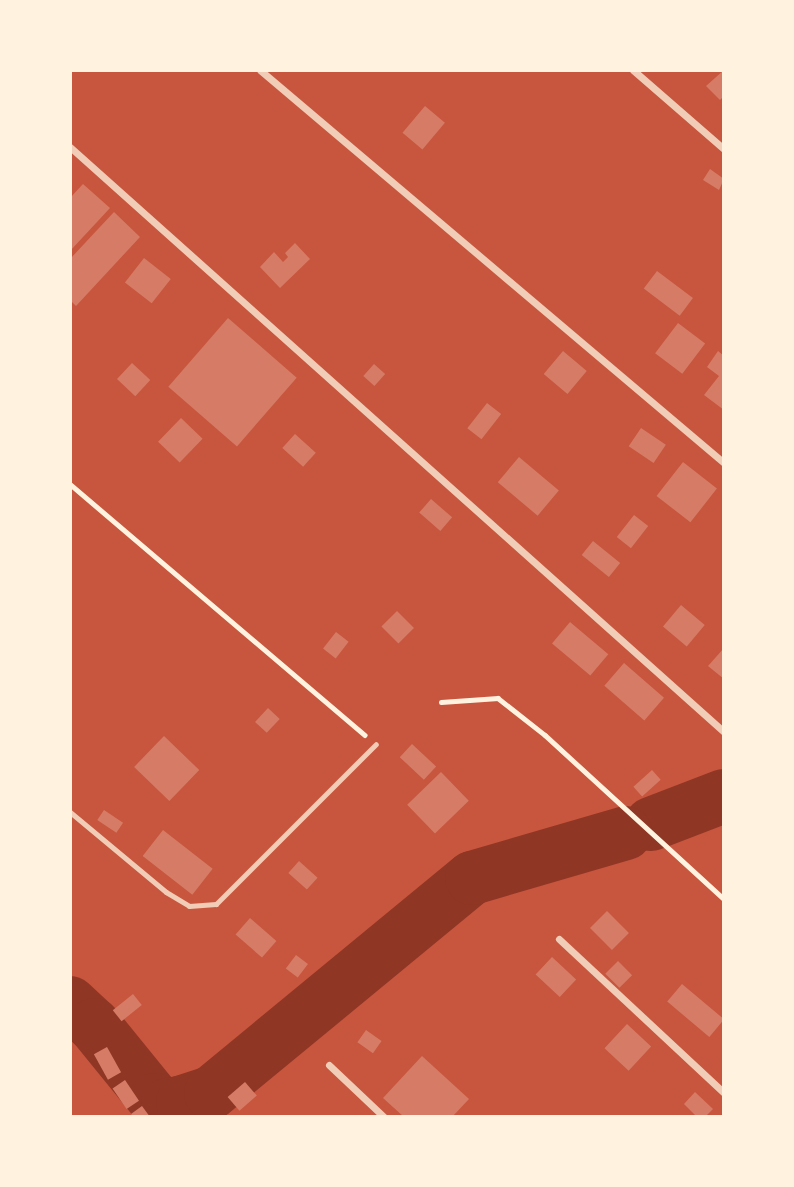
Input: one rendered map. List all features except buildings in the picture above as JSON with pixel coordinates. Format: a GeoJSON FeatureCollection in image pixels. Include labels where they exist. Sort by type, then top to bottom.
{"type":"FeatureCollection","features":[{"type":"Feature","properties":{"kind":"street"},"geometry":{"type":"LineString","coordinates":[[260,70],[724,463]]}},
{"type":"Feature","properties":{"kind":"street"},"geometry":{"type":"LineString","coordinates":[[633,70],[724,149]]}},
{"type":"Feature","properties":{"kind":"street"},"geometry":{"type":"LineString","coordinates":[[70,146],[724,732]]}},
{"type":"Feature","properties":{"kind":"street"},"geometry":{"type":"LineString","coordinates":[[559,939],[724,1093]]}},
{"type":"Feature","properties":{"kind":"street"},"geometry":{"type":"LineString","coordinates":[[330,1065],[384,1117]]}},
{"type":"Feature","properties":{"kind":"lane"},"geometry":{"type":"LineString","coordinates":[[70,812],[166,892],[190,906],[216,904],[376,744]]}},
{"type":"Feature","properties":{"kind":"path"},"geometry":{"type":"LineString","coordinates":[[70,484],[376,744]]}},
{"type":"Feature","properties":{"kind":"path"},"geometry":{"type":"LineString","coordinates":[[441,702],[498,698],[545,735],[724,899]]}},
{"type":"Feature","properties":{"kind":"waterway"},"geometry":{"type":"LineString","coordinates":[[651,824],[724,796]]}},
{"type":"Feature","properties":{"kind":"waterway"},"geometry":{"type":"LineString","coordinates":[[70,1003],[94,1025],[155,1100],[168,1105],[183,1102],[211,1093],[472,878],[626,833]]}}]}
